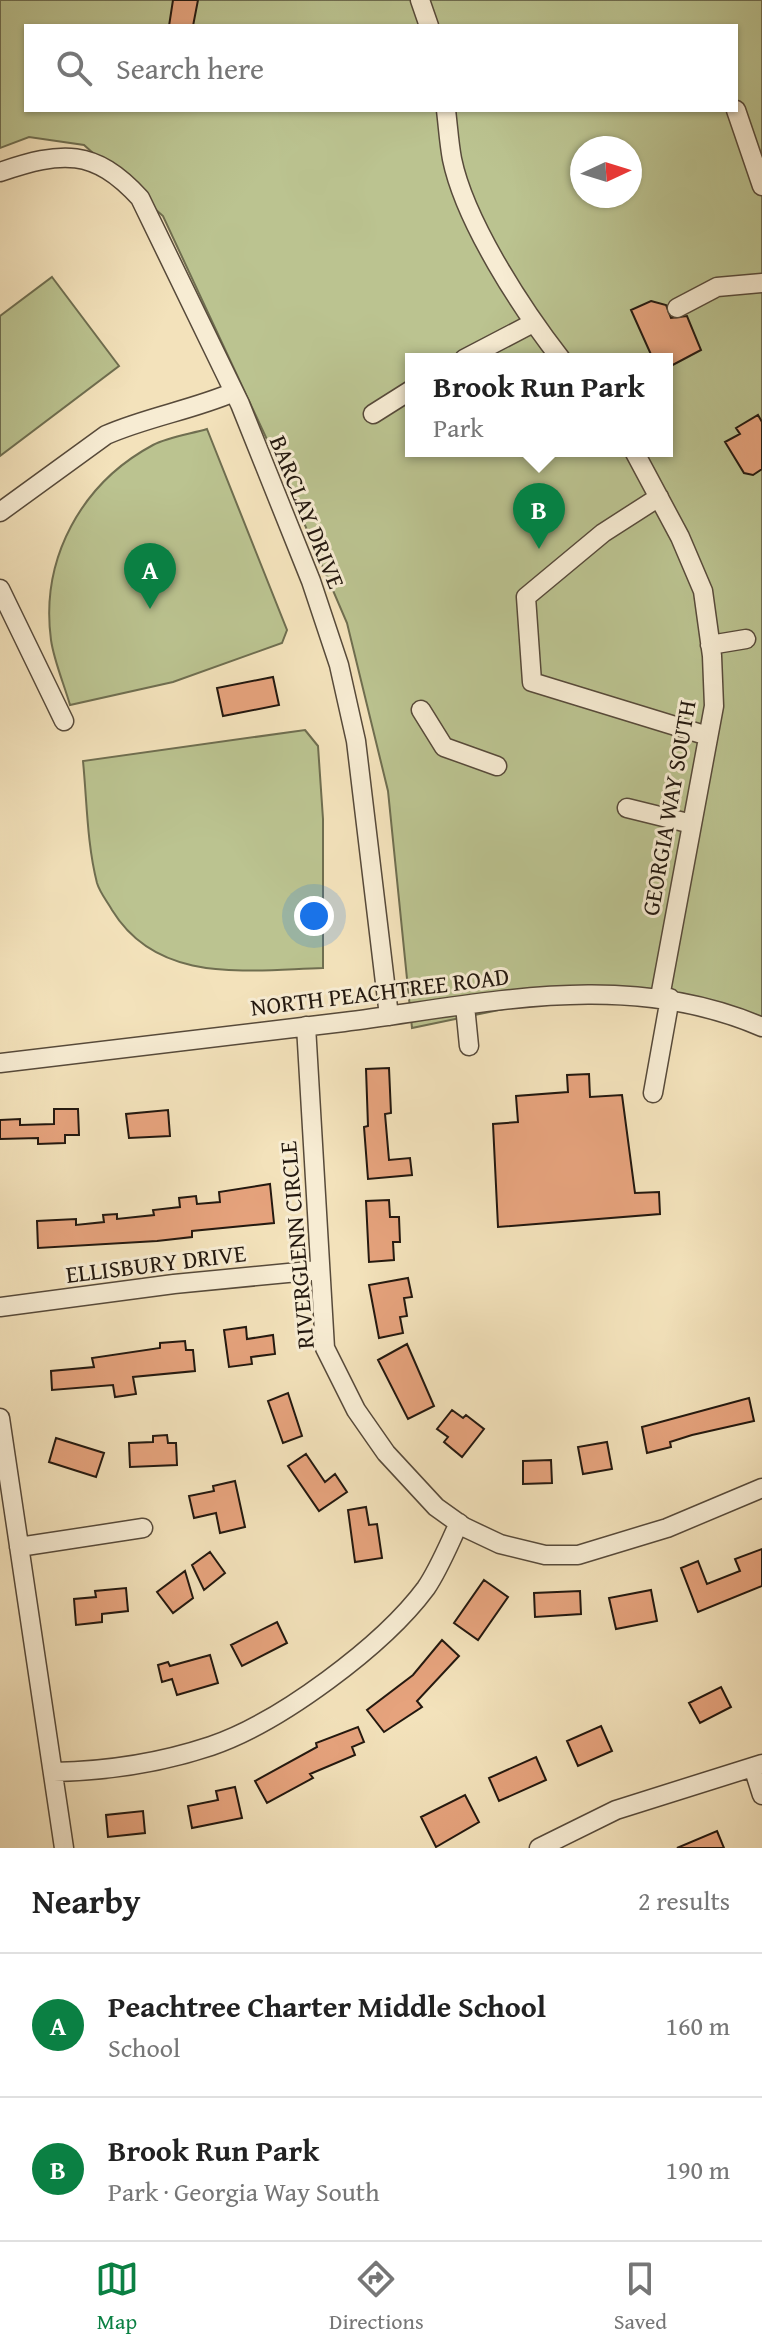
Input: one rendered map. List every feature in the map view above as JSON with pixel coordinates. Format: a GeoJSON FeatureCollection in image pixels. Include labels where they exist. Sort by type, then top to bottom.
{"type":"FeatureCollection","features":[{"type":"Feature","properties":{"kind":"street"},"geometry":{"type":"LineString","coordinates":[[420,0],[428,24]]}},
{"type":"Feature","properties":{"kind":"street"},"geometry":{"type":"LineString","coordinates":[[446,112],[452,161],[482,237],[533,323],[556,353]]}},
{"type":"Feature","properties":{"kind":"street"},"geometry":{"type":"LineString","coordinates":[[737,112],[762,186]]}},
{"type":"Feature","properties":{"kind":"street","name":"BARCLAY DRIVE"},"geometry":{"type":"LineString","coordinates":[[0,172],[65,158],[92,161],[116,172],[140,198],[234,392],[311,581],[339,665],[356,741],[389,1016]]}},
{"type":"Feature","properties":{"kind":"street"},"geometry":{"type":"LineString","coordinates":[[677,308],[717,287],[762,283]]}},
{"type":"Feature","properties":{"kind":"street"},"geometry":{"type":"LineString","coordinates":[[476,353],[533,323]]}},
{"type":"Feature","properties":{"kind":"street"},"geometry":{"type":"LineString","coordinates":[[0,512],[106,435],[126,426],[197,408],[234,392]]}},
{"type":"Feature","properties":{"kind":"street"},"geometry":{"type":"LineString","coordinates":[[373,414],[405,394]]}},
{"type":"Feature","properties":{"kind":"street","name":"GEORGIA WAY SOUTH"},"geometry":{"type":"LineString","coordinates":[[637,457],[703,591],[714,706],[692,824],[653,1093]]}},
{"type":"Feature","properties":{"kind":"street"},"geometry":{"type":"LineString","coordinates":[[659,497],[603,533],[526,597],[532,682],[708,736]]}},
{"type":"Feature","properties":{"kind":"street"},"geometry":{"type":"LineString","coordinates":[[0,589],[64,721]]}},
{"type":"Feature","properties":{"kind":"street"},"geometry":{"type":"LineString","coordinates":[[710,645],[746,639]]}},
{"type":"Feature","properties":{"kind":"street"},"geometry":{"type":"LineString","coordinates":[[421,710],[444,747],[497,766]]}},
{"type":"Feature","properties":{"kind":"street"},"geometry":{"type":"LineString","coordinates":[[627,808],[692,824]]}},
{"type":"Feature","properties":{"kind":"street","name":"NORTH PEACHTREE ROAD"},"geometry":{"type":"LineString","coordinates":[[0,1063],[544,997],[619,994],[665,997],[762,1027]]}},
{"type":"Feature","properties":{"kind":"street"},"geometry":{"type":"LineString","coordinates":[[465,1006],[469,1046]]}},
{"type":"Feature","properties":{"kind":"street","name":"RIVERGLENN CIRCLE"},"geometry":{"type":"LineString","coordinates":[[306,1026],[325,1348],[356,1410],[386,1453],[436,1507],[500,1544],[545,1555],[578,1555],[667,1528],[762,1488]]}},
{"type":"Feature","properties":{"kind":"street"},"geometry":{"type":"LineString","coordinates":[[639,1058],[658,1063]]}},
{"type":"Feature","properties":{"kind":"street","name":"ELLISBURY DRIVE"},"geometry":{"type":"LineString","coordinates":[[0,1307],[319,1270]]}},
{"type":"Feature","properties":{"kind":"street"},"geometry":{"type":"LineString","coordinates":[[0,1418],[64,1848]]}},
{"type":"Feature","properties":{"kind":"street"},"geometry":{"type":"LineString","coordinates":[[54,1772],[101,1771],[157,1760],[213,1745],[264,1720],[358,1657],[394,1622],[426,1587],[459,1523]]}},
{"type":"Feature","properties":{"kind":"street"},"geometry":{"type":"LineString","coordinates":[[19,1547],[143,1528]]}},
{"type":"Feature","properties":{"kind":"street"},"geometry":{"type":"LineString","coordinates":[[539,1848],[616,1810],[758,1766],[762,1795]]}},
{"type":"Feature","properties":{"kind":"green space"},"geometry":{"type":"Polygon","coordinates":[[[0,0],[762,0],[762,1029],[595,990],[412,1028],[388,791],[347,623],[283,474],[163,216],[84,145],[29,137],[0,148],[0,0]]]}},
{"type":"Feature","properties":{"kind":"green space"},"geometry":{"type":"Polygon","coordinates":[[[52,277],[119,366],[0,456],[0,316],[52,277]]]}},
{"type":"Feature","properties":{"kind":"green space"},"geometry":{"type":"Polygon","coordinates":[[[207,429],[287,630],[282,643],[173,682],[70,705],[52,648],[49,610],[52,580],[71,526],[106,480],[128,461],[159,442],[207,429]]]}},
{"type":"Feature","properties":{"kind":"green space"},"geometry":{"type":"Polygon","coordinates":[[[305,730],[318,746],[323,819],[323,968],[206,968],[179,962],[154,951],[131,934],[112,910],[97,883],[89,838],[83,761],[305,730]]]}},
{"type":"Feature","properties":{"kind":"building"},"geometry":{"type":"Polygon","coordinates":[[[173,0],[198,0],[193,24],[169,24],[173,0]]]}},
{"type":"Feature","properties":{"kind":"building"},"geometry":{"type":"Polygon","coordinates":[[[651,301],[666,305],[671,318],[687,316],[701,350],[673,365],[673,353],[650,353],[631,310],[651,301]]]}},
{"type":"Feature","properties":{"kind":"building"},"geometry":{"type":"Polygon","coordinates":[[[758,415],[762,422],[762,469],[753,475],[744,473],[725,442],[740,434],[736,428],[758,415]]]}},
{"type":"Feature","properties":{"kind":"building"},"geometry":{"type":"Polygon","coordinates":[[[273,677],[279,705],[223,716],[217,688],[273,677]]]}},
{"type":"Feature","properties":{"kind":"building"},"geometry":{"type":"Polygon","coordinates":[[[389,1068],[391,1113],[385,1114],[389,1160],[410,1158],[412,1175],[368,1179],[364,1127],[368,1126],[366,1069],[389,1068]]]}},
{"type":"Feature","properties":{"kind":"building"},"geometry":{"type":"Polygon","coordinates":[[[589,1074],[590,1097],[622,1095],[635,1193],[659,1192],[660,1214],[498,1227],[493,1124],[518,1122],[516,1096],[568,1092],[567,1075],[589,1074]]]}},
{"type":"Feature","properties":{"kind":"building"},"geometry":{"type":"Polygon","coordinates":[[[54,1109],[78,1109],[79,1135],[65,1135],[65,1143],[38,1144],[38,1138],[0,1139],[0,1120],[20,1119],[20,1125],[54,1124],[54,1109]]]}},
{"type":"Feature","properties":{"kind":"building"},"geometry":{"type":"Polygon","coordinates":[[[168,1110],[170,1136],[129,1138],[126,1114],[168,1110]]]}},
{"type":"Feature","properties":{"kind":"building"},"geometry":{"type":"Polygon","coordinates":[[[270,1184],[274,1223],[192,1231],[192,1237],[157,1241],[38,1248],[37,1221],[76,1219],[76,1225],[104,1222],[103,1215],[117,1214],[117,1219],[154,1215],[153,1210],[180,1207],[179,1198],[196,1196],[197,1204],[220,1202],[219,1192],[270,1184]]]}},
{"type":"Feature","properties":{"kind":"building"},"geometry":{"type":"Polygon","coordinates":[[[389,1200],[390,1217],[399,1217],[400,1242],[393,1242],[394,1260],[369,1262],[366,1201],[389,1200]]]}},
{"type":"Feature","properties":{"kind":"building"},"geometry":{"type":"Polygon","coordinates":[[[408,1278],[412,1297],[404,1298],[407,1316],[400,1317],[403,1333],[379,1338],[369,1285],[408,1278]]]}},
{"type":"Feature","properties":{"kind":"building"},"geometry":{"type":"Polygon","coordinates":[[[246,1327],[247,1339],[273,1335],[275,1354],[251,1357],[252,1364],[229,1367],[224,1330],[246,1327]]]}},
{"type":"Feature","properties":{"kind":"building"},"geometry":{"type":"Polygon","coordinates":[[[185,1341],[186,1350],[193,1350],[195,1371],[133,1377],[136,1394],[115,1397],[113,1385],[52,1390],[51,1371],[94,1367],[92,1358],[160,1348],[160,1343],[185,1341]]]}},
{"type":"Feature","properties":{"kind":"building"},"geometry":{"type":"Polygon","coordinates":[[[407,1344],[434,1406],[408,1419],[378,1360],[407,1344]]]}},
{"type":"Feature","properties":{"kind":"building"},"geometry":{"type":"Polygon","coordinates":[[[288,1393],[302,1436],[283,1443],[268,1401],[288,1393]]]}},
{"type":"Feature","properties":{"kind":"building"},"geometry":{"type":"Polygon","coordinates":[[[749,1398],[754,1421],[692,1435],[670,1442],[671,1447],[647,1453],[642,1427],[749,1398]]]}},
{"type":"Feature","properties":{"kind":"building"},"geometry":{"type":"Polygon","coordinates":[[[452,1410],[463,1418],[466,1415],[484,1429],[462,1457],[444,1442],[448,1437],[437,1429],[452,1410]]]}},
{"type":"Feature","properties":{"kind":"building"},"geometry":{"type":"Polygon","coordinates":[[[167,1435],[168,1443],[176,1443],[177,1465],[130,1467],[129,1443],[153,1442],[153,1436],[167,1435]]]}},
{"type":"Feature","properties":{"kind":"building"},"geometry":{"type":"Polygon","coordinates":[[[56,1438],[104,1453],[96,1477],[49,1462],[56,1438]]]}},
{"type":"Feature","properties":{"kind":"building"},"geometry":{"type":"Polygon","coordinates":[[[607,1442],[612,1469],[583,1474],[578,1447],[607,1442]]]}},
{"type":"Feature","properties":{"kind":"building"},"geometry":{"type":"Polygon","coordinates":[[[306,1454],[325,1482],[335,1474],[347,1492],[319,1511],[288,1466],[306,1454]]]}},
{"type":"Feature","properties":{"kind":"building"},"geometry":{"type":"Polygon","coordinates":[[[551,1460],[552,1483],[523,1484],[523,1461],[551,1460]]]}},
{"type":"Feature","properties":{"kind":"building"},"geometry":{"type":"Polygon","coordinates":[[[235,1481],[245,1527],[220,1533],[216,1513],[194,1518],[189,1496],[214,1491],[213,1486],[235,1481]]]}},
{"type":"Feature","properties":{"kind":"building"},"geometry":{"type":"Polygon","coordinates":[[[366,1507],[369,1525],[377,1524],[382,1558],[355,1562],[348,1510],[366,1507]]]}},
{"type":"Feature","properties":{"kind":"building"},"geometry":{"type":"Polygon","coordinates":[[[762,1549],[762,1586],[698,1612],[681,1568],[698,1561],[707,1584],[740,1571],[735,1559],[762,1549]]]}},
{"type":"Feature","properties":{"kind":"building"},"geometry":{"type":"Polygon","coordinates":[[[210,1552],[225,1573],[204,1590],[192,1565],[210,1552]]]}},
{"type":"Feature","properties":{"kind":"building"},"geometry":{"type":"Polygon","coordinates":[[[185,1571],[193,1598],[173,1613],[157,1592],[185,1571]]]}},
{"type":"Feature","properties":{"kind":"building"},"geometry":{"type":"Polygon","coordinates":[[[484,1580],[508,1597],[478,1640],[454,1623],[484,1580]]]}},
{"type":"Feature","properties":{"kind":"building"},"geometry":{"type":"Polygon","coordinates":[[[126,1588],[128,1611],[102,1614],[102,1622],[76,1625],[74,1599],[96,1597],[95,1591],[126,1588]]]}},
{"type":"Feature","properties":{"kind":"building"},"geometry":{"type":"Polygon","coordinates":[[[651,1590],[657,1621],[616,1629],[609,1598],[651,1590]]]}},
{"type":"Feature","properties":{"kind":"building"},"geometry":{"type":"Polygon","coordinates":[[[580,1591],[581,1614],[535,1617],[534,1593],[580,1591]]]}},
{"type":"Feature","properties":{"kind":"building"},"geometry":{"type":"Polygon","coordinates":[[[277,1622],[287,1643],[242,1666],[231,1645],[277,1622]]]}},
{"type":"Feature","properties":{"kind":"building"},"geometry":{"type":"Polygon","coordinates":[[[442,1640],[459,1656],[417,1701],[422,1707],[384,1732],[367,1710],[413,1675],[442,1640]]]}},
{"type":"Feature","properties":{"kind":"building"},"geometry":{"type":"Polygon","coordinates":[[[210,1655],[218,1683],[177,1695],[172,1679],[162,1682],[158,1665],[168,1662],[170,1666],[210,1655]]]}},
{"type":"Feature","properties":{"kind":"building"},"geometry":{"type":"Polygon","coordinates":[[[721,1687],[731,1707],[700,1723],[689,1703],[721,1687]]]}},
{"type":"Feature","properties":{"kind":"building"},"geometry":{"type":"Polygon","coordinates":[[[601,1726],[612,1751],[578,1766],[567,1741],[601,1726]]]}},
{"type":"Feature","properties":{"kind":"building"},"geometry":{"type":"Polygon","coordinates":[[[358,1727],[364,1742],[352,1747],[355,1755],[310,1774],[313,1778],[267,1803],[255,1781],[317,1747],[316,1743],[358,1727]]]}},
{"type":"Feature","properties":{"kind":"building"},"geometry":{"type":"Polygon","coordinates":[[[536,1757],[546,1780],[499,1801],[489,1778],[536,1757]]]}},
{"type":"Feature","properties":{"kind":"building"},"geometry":{"type":"Polygon","coordinates":[[[235,1787],[242,1818],[192,1828],[188,1806],[218,1800],[216,1791],[235,1787]]]}},
{"type":"Feature","properties":{"kind":"building"},"geometry":{"type":"Polygon","coordinates":[[[465,1795],[479,1822],[436,1847],[421,1817],[465,1795]]]}},
{"type":"Feature","properties":{"kind":"building"},"geometry":{"type":"Polygon","coordinates":[[[143,1811],[145,1833],[108,1837],[106,1815],[143,1811]]]}},
{"type":"Feature","properties":{"kind":"building"},"geometry":{"type":"Polygon","coordinates":[[[717,1831],[724,1848],[677,1848],[717,1831]]]}},
{"type":"Feature","properties":{"kind":"place","name":"Brook Run Park"},"geometry":{"type":"Point","coordinates":[539,549]}},
{"type":"Feature","properties":{"kind":"place","name":"Peachtree Charter Middle School"},"geometry":{"type":"Point","coordinates":[150,609]}}]}
